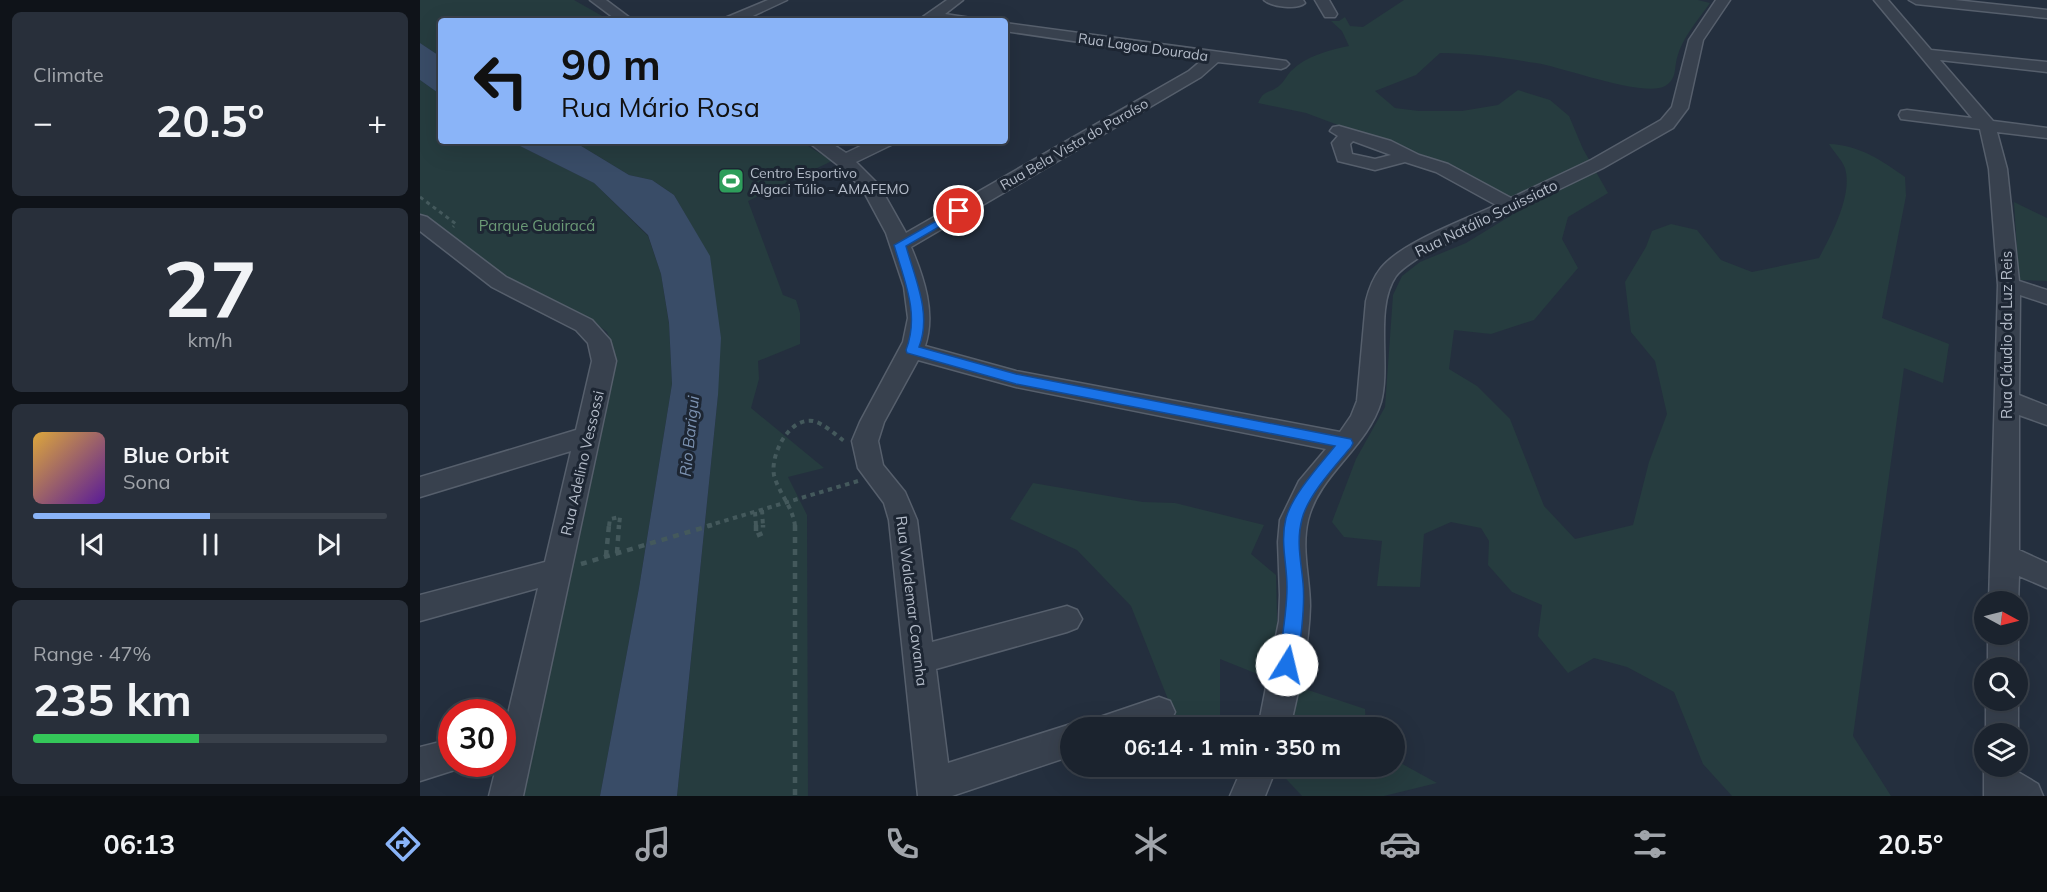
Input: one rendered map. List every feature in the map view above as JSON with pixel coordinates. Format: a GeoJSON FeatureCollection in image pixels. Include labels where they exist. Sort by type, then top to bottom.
{"type":"FeatureCollection","features":[{"type":"Feature","properties":{"kind":"street"},"geometry":{"type":"LineString","coordinates":[[603,4],[630,0]]}},
{"type":"Feature","properties":{"kind":"street"},"geometry":{"type":"LineString","coordinates":[[737,18],[780,0]]}},
{"type":"Feature","properties":{"kind":"street"},"geometry":{"type":"LineString","coordinates":[[929,18],[956,0]]}},
{"type":"Feature","properties":{"kind":"street"},"geometry":{"type":"LineString","coordinates":[[1271,0],[1298,2],[1307,20]]}},
{"type":"Feature","properties":{"kind":"street"},"geometry":{"type":"LineString","coordinates":[[1322,0],[1330,14]]}},
{"type":"Feature","properties":{"kind":"street","name":"Rua Natálio Scuissiato"},"geometry":{"type":"LineString","coordinates":[[1276,717],[1295,610],[1295,585],[1290,551],[1294,517],[1307,493],[1346,443],[1368,404],[1378,301],[1385,277],[1400,261],[1414,252],[1597,164],[1667,124],[1680,108],[1696,40],[1724,0]]}},
{"type":"Feature","properties":{"kind":"street","name":"Rua Cláudio da Luz Reis"},"geometry":{"type":"LineString","coordinates":[[1881,0],[1987,125],[2002,193],[2009,285],[2004,591]]}},
{"type":"Feature","properties":{"kind":"street"},"geometry":{"type":"LineString","coordinates":[[1916,0],[2047,14]]}},
{"type":"Feature","properties":{"kind":"street"},"geometry":{"type":"LineString","coordinates":[[603,4],[623,18]]}},
{"type":"Feature","properties":{"kind":"street","name":"Rua Lagoa Dourada"},"geometry":{"type":"LineString","coordinates":[[1008,27],[1214,57],[1281,64]]}},
{"type":"Feature","properties":{"kind":"street"},"geometry":{"type":"LineString","coordinates":[[1927,54],[2047,67]]}},
{"type":"Feature","properties":{"kind":"street","name":"Rua Bela Vista do Paraíso"},"geometry":{"type":"LineString","coordinates":[[900,245],[1195,74],[1214,57]]}},
{"type":"Feature","properties":{"kind":"street"},"geometry":{"type":"LineString","coordinates":[[1907,115],[2047,133]]}},
{"type":"Feature","properties":{"kind":"street"},"geometry":{"type":"LineString","coordinates":[[1405,155],[1386,164],[1368,166],[1344,157],[1341,143],[1345,132],[1442,168],[1509,205]]}},
{"type":"Feature","properties":{"kind":"street"},"geometry":{"type":"LineString","coordinates":[[820,144],[844,161],[872,190],[900,245],[919,316],[917,337],[912,350],[867,433],[865,441],[872,468]]}},
{"type":"Feature","properties":{"kind":"street"},"geometry":{"type":"LineString","coordinates":[[844,161],[879,144]]}},
{"type":"Feature","properties":{"kind":"street","name":"Rua Adelino Vessossi"},"geometry":{"type":"LineString","coordinates":[[420,221],[499,282],[592,332],[599,340],[604,360],[557,571],[516,719]]}},
{"type":"Feature","properties":{"kind":"street"},"geometry":{"type":"LineString","coordinates":[[2009,285],[2047,297]]}},
{"type":"Feature","properties":{"kind":"street"},"geometry":{"type":"LineString","coordinates":[[912,350],[1016,379],[1346,443]]}},
{"type":"Feature","properties":{"kind":"street"},"geometry":{"type":"LineString","coordinates":[[2007,399],[2047,416]]}},
{"type":"Feature","properties":{"kind":"street"},"geometry":{"type":"LineString","coordinates":[[420,487],[588,436]]}},
{"type":"Feature","properties":{"kind":"street","name":"Rua Waldemar Cavanha"},"geometry":{"type":"LineString","coordinates":[[872,468],[896,499],[903,520],[934,790]]}},
{"type":"Feature","properties":{"kind":"street"},"geometry":{"type":"LineString","coordinates":[[2004,556],[2047,576]]}},
{"type":"Feature","properties":{"kind":"street"},"geometry":{"type":"LineString","coordinates":[[420,608],[557,571]]}},
{"type":"Feature","properties":{"kind":"street"},"geometry":{"type":"LineString","coordinates":[[919,660],[1067,619]]}},
{"type":"Feature","properties":{"kind":"street"},"geometry":{"type":"LineString","coordinates":[[1144,717],[1159,712]]}},
{"type":"Feature","properties":{"kind":"street"},"geometry":{"type":"LineString","coordinates":[[934,790],[1060,744]]}},
{"type":"Feature","properties":{"kind":"street"},"geometry":{"type":"LineString","coordinates":[[420,764],[438,759]]}},
{"type":"Feature","properties":{"kind":"street","name":"Rua Adelino Vessossi"},"geometry":{"type":"LineString","coordinates":[[506,796],[508,777]]}},
{"type":"Feature","properties":{"kind":"street"},"geometry":{"type":"LineString","coordinates":[[1247,796],[1256,777]]}},
{"type":"Feature","properties":{"kind":"path"},"geometry":{"type":"LineString","coordinates":[[617,553],[620,517],[610,519],[606,556],[617,553],[642,546],[788,502],[872,468],[814,421],[803,422],[790,428],[778,449],[774,474],[788,502],[795,523],[795,796]]}},
{"type":"Feature","properties":{"kind":"path"},"geometry":{"type":"LineString","coordinates":[[755,512],[756,536],[763,533],[762,510]]}},
{"type":"Feature","properties":{"kind":"green space"},"geometry":{"type":"Polygon","coordinates":[[[420,0],[574,0],[606,18],[438,18],[438,55],[420,43],[420,0]]]}},
{"type":"Feature","properties":{"kind":"green space"},"geometry":{"type":"Polygon","coordinates":[[[1404,0],[1698,0],[1710,3],[1683,43],[1673,77],[1665,86],[1655,89],[1622,85],[1536,63],[1440,53],[1416,75],[1375,91],[1395,108],[1419,111],[1462,111],[1498,105],[1518,90],[1550,100],[1569,116],[1583,149],[1608,193],[1568,217],[1562,239],[1578,268],[1534,320],[1491,334],[1454,330],[1449,369],[1477,386],[1510,419],[1544,506],[1575,539],[1633,525],[1649,462],[1667,414],[1655,361],[1631,332],[1625,282],[1646,247],[1652,231],[1671,224],[1697,230],[1721,260],[1752,272],[1819,258],[1840,215],[1846,191],[1845,168],[1829,144],[1860,150],[1905,177],[1906,196],[1882,318],[1949,344],[1943,383],[1904,368],[1853,736],[1891,796],[1732,796],[1703,764],[1674,692],[1627,667],[1594,658],[1568,673],[1538,636],[1542,605],[1512,592],[1488,565],[1489,541],[1481,528],[1451,522],[1424,534],[1420,587],[1377,586],[1382,541],[1344,537],[1332,522],[1356,459],[1385,407],[1393,295],[1402,276],[1420,262],[1466,243],[1520,210],[1469,174],[1306,113],[1258,103],[1262,96],[1279,86],[1291,71],[1304,61],[1349,46],[1342,31],[1331,21],[1339,21],[1345,17],[1350,26],[1363,27],[1404,0]]]}},
{"type":"Feature","properties":{"kind":"green space","name":"Parque Guairacá"},"geometry":{"type":"Polygon","coordinates":[[[420,80],[438,93],[438,144],[516,144],[594,183],[648,236],[661,274],[669,324],[672,384],[639,588],[600,796],[518,796],[614,375],[614,351],[607,332],[587,317],[504,279],[420,219],[420,80]]]}},
{"type":"Feature","properties":{"kind":"green space"},"geometry":{"type":"Polygon","coordinates":[[[578,144],[805,144],[832,161],[748,201],[783,295],[796,300],[800,313],[800,344],[758,361],[759,379],[751,408],[824,468],[788,477],[807,515],[808,796],[677,796],[718,395],[709,256],[674,195],[652,180],[629,175],[578,144]]]}},
{"type":"Feature","properties":{"kind":"green space"},"geometry":{"type":"Polygon","coordinates":[[[2014,202],[2047,218],[2047,281],[2019,280],[2014,202]]]}},
{"type":"Feature","properties":{"kind":"green space"},"geometry":{"type":"Polygon","coordinates":[[[1033,483],[1143,502],[1175,503],[1264,525],[1251,554],[1276,575],[1278,659],[1265,677],[1220,659],[1220,717],[1175,717],[1131,606],[1077,550],[1010,519],[1033,483]]]}},
{"type":"Feature","properties":{"kind":"green space"},"geometry":{"type":"Polygon","coordinates":[[[1293,685],[1365,709],[1365,717],[1286,717],[1293,685]]]}},
{"type":"Feature","properties":{"kind":"green space"},"geometry":{"type":"Polygon","coordinates":[[[1405,765],[1437,783],[1384,796],[1302,796],[1284,777],[1405,777],[1405,765]]]}},
{"type":"Feature","properties":{"kind":"water"},"geometry":{"type":"Polygon","coordinates":[[[420,43],[438,55],[438,93],[420,80],[420,43]]]}},
{"type":"Feature","properties":{"kind":"water","name":"Rio Barigui"},"geometry":{"type":"Polygon","coordinates":[[[516,144],[578,144],[629,175],[652,180],[674,195],[710,256],[721,338],[718,395],[677,796],[600,796],[639,588],[672,384],[669,323],[661,274],[648,235],[594,183],[516,144]]]}},
{"type":"Feature","properties":{"kind":"place","name":"Centro Esportivo Algaci Túlio - AMAFEMO"},"geometry":{"type":"Point","coordinates":[731,181]}},
{"type":"Feature","properties":{"kind":"route"},"geometry":{"type":"LineString","coordinates":[[959,211],[900,245],[919,316],[917,337],[912,350],[1016,379],[1346,443],[1312,485],[1294,517],[1290,551],[1295,585],[1295,610],[1287,665]]}}]}
